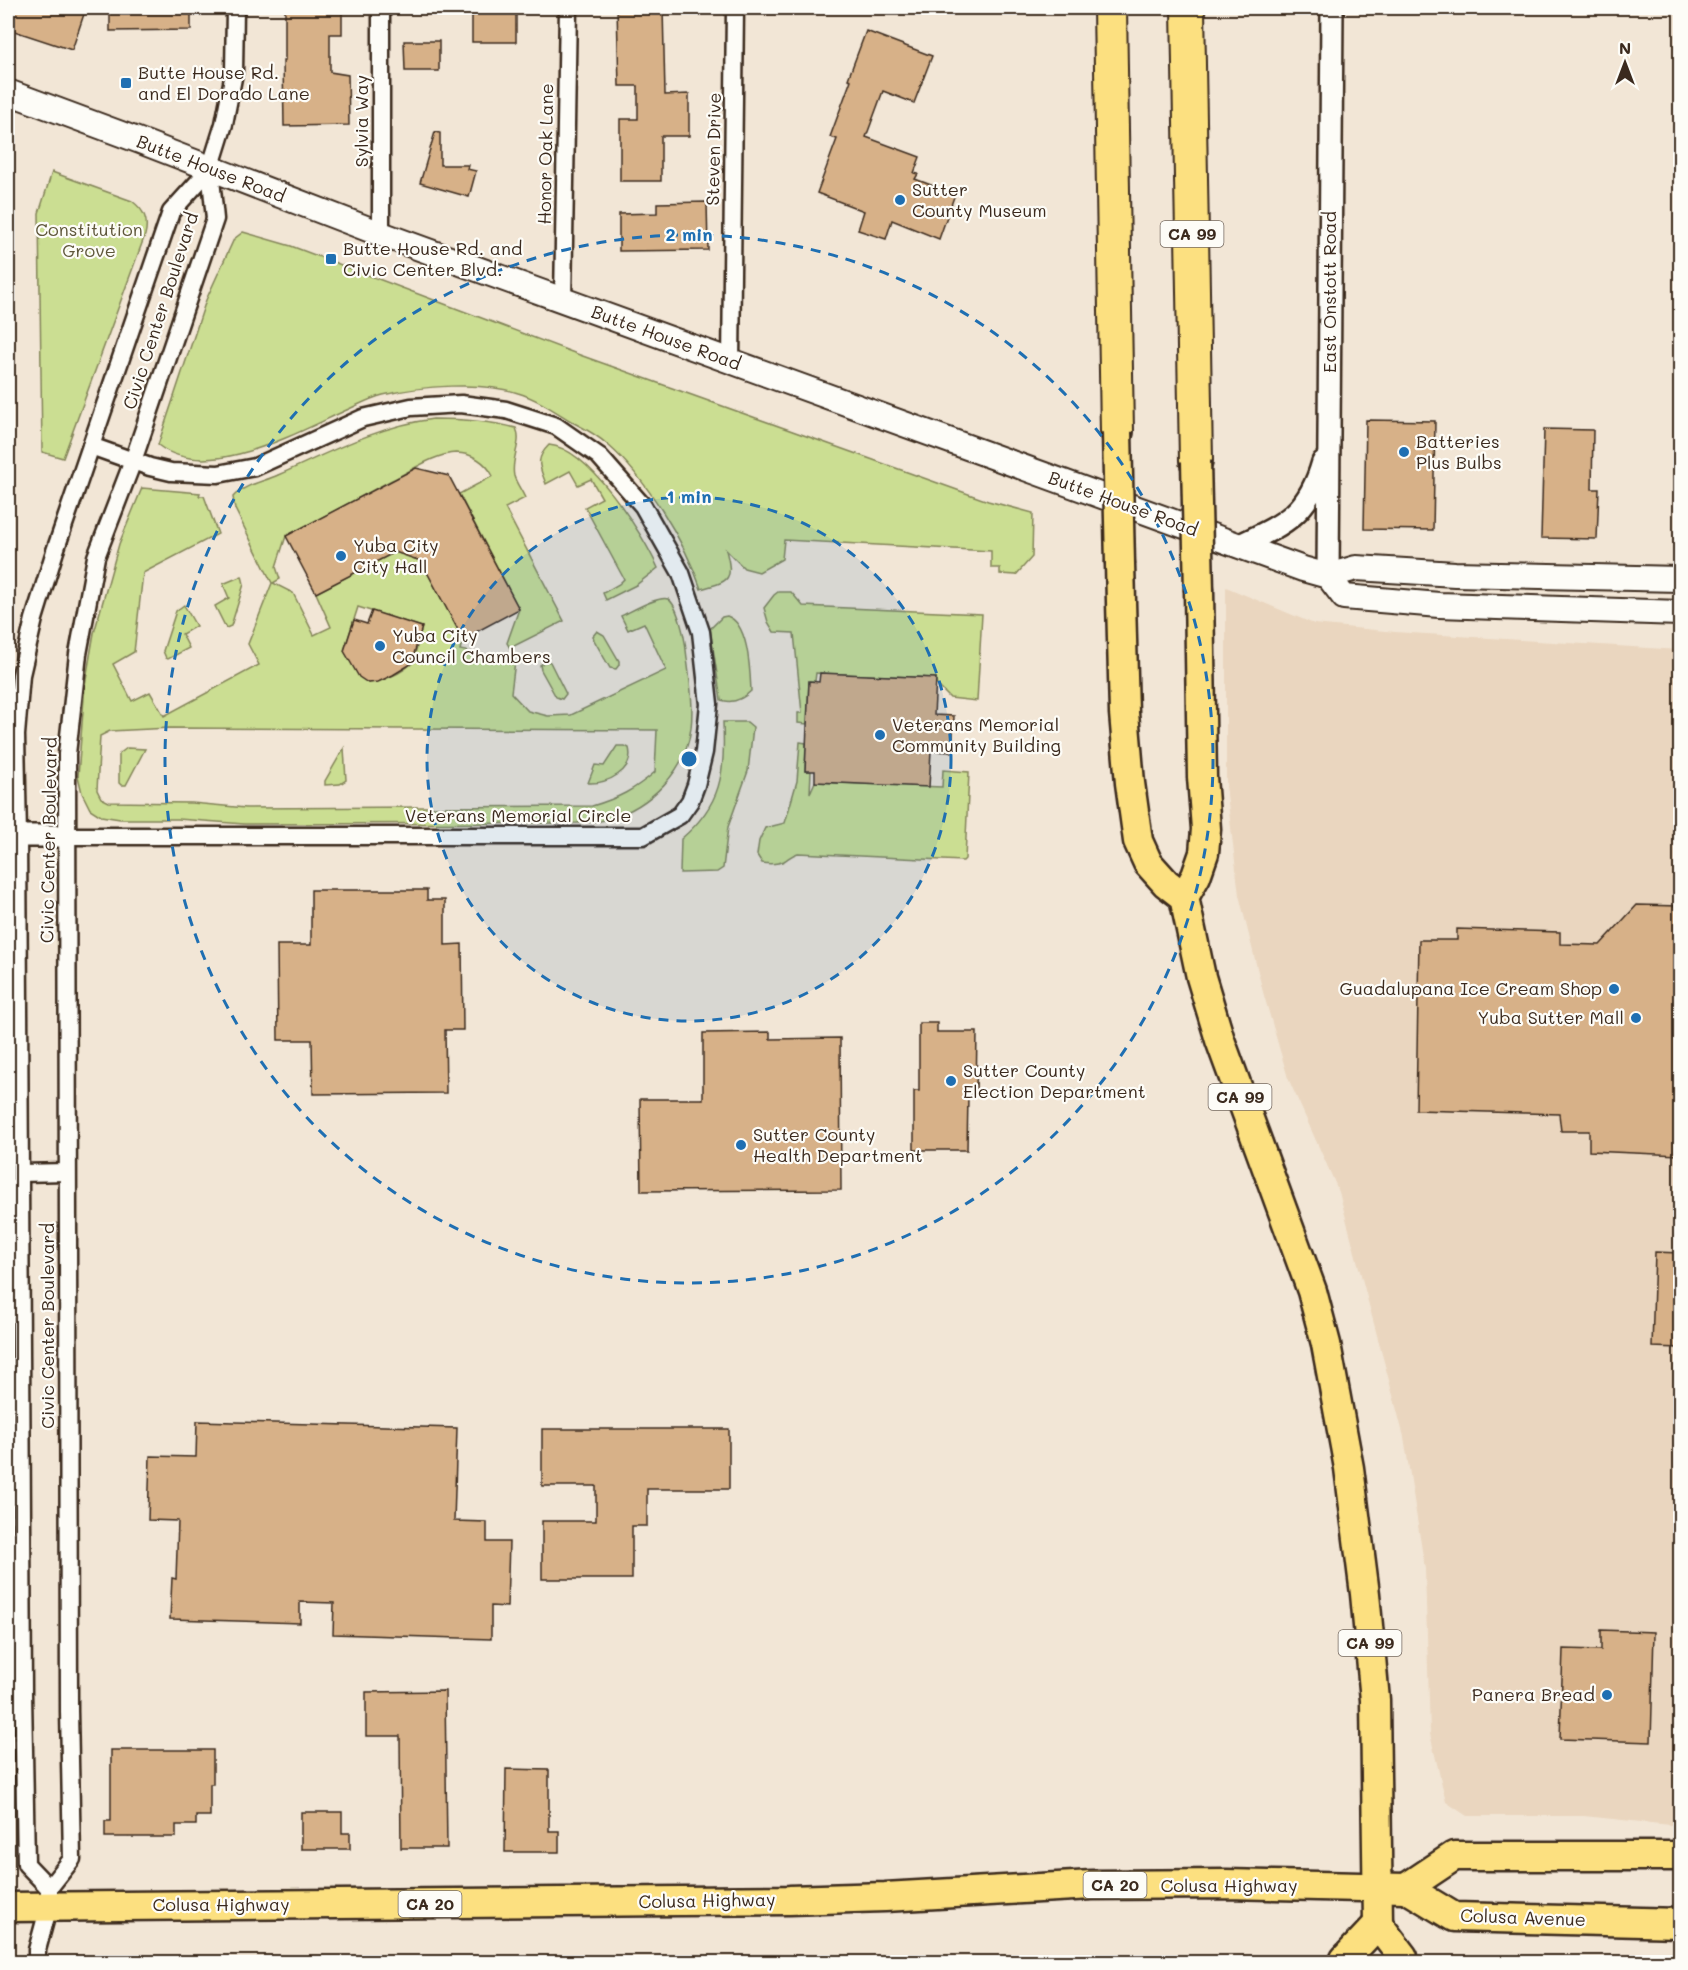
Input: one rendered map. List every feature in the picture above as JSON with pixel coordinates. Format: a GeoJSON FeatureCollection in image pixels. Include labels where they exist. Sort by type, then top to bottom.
{"type":"FeatureCollection","features":[{"type":"Feature","properties":{"kind":"highway"},"geometry":{"type":"LineString","coordinates":[[1110,8],[1124,713],[1138,842],[1148,863],[1166,883],[1184,897]]}},
{"type":"Feature","properties":{"kind":"highway","name":"CA 99"},"geometry":{"type":"LineString","coordinates":[[1188,8],[1202,777],[1206,829],[1204,853],[1196,876],[1184,897],[1201,977],[1220,1040],[1312,1292],[1326,1344],[1337,1400],[1358,1530],[1375,1700],[1378,1924]]}},
{"type":"Feature","properties":{"kind":"highway"},"geometry":{"type":"LineString","coordinates":[[1406,1888],[1455,1856],[1680,1856]]}},
{"type":"Feature","properties":{"kind":"highway","name":"Colusa Highway"},"geometry":{"type":"LineString","coordinates":[[8,1906],[49,1897],[789,1900],[1092,1886],[1227,1884],[1406,1888]]}},
{"type":"Feature","properties":{"kind":"highway","name":"Colusa Avenue"},"geometry":{"type":"LineString","coordinates":[[1406,1888],[1454,1917],[1680,1923]]}},
{"type":"Feature","properties":{"kind":"highway"},"geometry":{"type":"LineString","coordinates":[[1346,1962],[1346,1959],[1378,1924],[1403,1957],[1403,1962]]}},
{"type":"Feature","properties":{"kind":"main road","name":"Butte House Road"},"geometry":{"type":"LineString","coordinates":[[8,92],[381,234],[731,363],[1238,546],[1328,576]]}},
{"type":"Feature","properties":{"kind":"main road"},"geometry":{"type":"LineString","coordinates":[[1680,579],[1455,574],[1356,568],[1328,576],[1344,597],[1369,601],[1680,613]]}},
{"type":"Feature","properties":{"kind":"street"},"geometry":{"type":"LineString","coordinates":[[210,169],[224,124],[234,73],[235,8]]}},
{"type":"Feature","properties":{"kind":"street","name":"Sylvia Way"},"geometry":{"type":"LineString","coordinates":[[381,8],[381,234]]}},
{"type":"Feature","properties":{"kind":"street","name":"Honor Oak Lane"},"geometry":{"type":"LineString","coordinates":[[563,300],[568,8]]}},
{"type":"Feature","properties":{"kind":"street","name":"Steven Drive"},"geometry":{"type":"LineString","coordinates":[[731,363],[735,8]]}},
{"type":"Feature","properties":{"kind":"street","name":"East Onstott Road"},"geometry":{"type":"LineString","coordinates":[[1328,576],[1332,8]]}},
{"type":"Feature","properties":{"kind":"street","name":"Civic Center Boulevard"},"geometry":{"type":"LineString","coordinates":[[49,1897],[26,1864],[20,1173],[13,836],[16,735],[21,675],[34,619],[171,212],[210,169]]}},
{"type":"Feature","properties":{"kind":"street","name":"Civic Center Boulevard"},"geometry":{"type":"LineString","coordinates":[[37,1962],[37,1950],[49,1897],[72,1859],[69,1710],[66,754],[78,654],[96,557],[133,461],[215,219],[210,169]]}},
{"type":"Feature","properties":{"kind":"street","name":"Veterans Memorial Circle"},"geometry":{"type":"LineString","coordinates":[[66,836],[643,836],[680,815],[690,801],[704,752],[709,704],[701,632],[681,573],[643,506],[599,456],[556,426],[506,410],[460,404],[411,407],[363,418],[255,467],[218,474],[171,472],[91,446]]}},
{"type":"Feature","properties":{"kind":"street"},"geometry":{"type":"LineString","coordinates":[[1238,546],[1287,521],[1305,502],[1317,484],[1329,438]]}},
{"type":"Feature","properties":{"kind":"street"},"geometry":{"type":"LineString","coordinates":[[13,836],[66,836]]}},
{"type":"Feature","properties":{"kind":"street"},"geometry":{"type":"LineString","coordinates":[[20,1173],[67,1172]]}},
{"type":"Feature","properties":{"kind":"shaded area"},"geometry":{"type":"Polygon","coordinates":[[[1226,587],[1314,624],[1395,632],[1680,650],[1680,1826],[1584,1816],[1467,1816],[1446,1802],[1430,1734],[1425,1569],[1404,1437],[1339,1192],[1288,1078],[1263,992],[1239,895],[1226,786],[1226,587]]]}},
{"type":"Feature","properties":{"kind":"green space","name":"Constitution Grove"},"geometry":{"type":"Polygon","coordinates":[[[52,172],[132,201],[140,208],[146,220],[145,235],[63,458],[42,452],[39,213],[52,172]]]}},
{"type":"Feature","properties":{"kind":"green space"},"geometry":{"type":"Polygon","coordinates":[[[243,232],[291,246],[577,354],[988,501],[1033,513],[1032,557],[1016,575],[1000,574],[1000,568],[991,568],[991,551],[784,540],[782,559],[759,572],[744,568],[726,550],[729,568],[727,578],[718,584],[701,589],[685,551],[663,512],[636,475],[608,445],[592,433],[533,399],[503,389],[487,387],[432,387],[383,395],[253,450],[227,457],[202,459],[179,456],[158,445],[206,300],[234,239],[243,232]]]}},
{"type":"Feature","properties":{"kind":"green space"},"geometry":{"type":"Polygon","coordinates":[[[433,419],[454,419],[516,428],[518,439],[513,470],[525,498],[505,508],[564,621],[510,648],[507,643],[519,609],[459,494],[493,476],[487,466],[478,459],[462,453],[448,454],[431,460],[286,536],[276,567],[280,579],[273,583],[293,593],[314,635],[331,627],[316,593],[395,552],[421,561],[463,639],[460,650],[515,661],[511,693],[528,711],[548,716],[571,715],[666,670],[644,623],[628,630],[621,616],[658,599],[668,599],[672,602],[678,615],[684,638],[691,689],[692,718],[688,744],[682,759],[664,785],[652,796],[624,813],[605,820],[577,823],[244,824],[178,819],[120,819],[101,816],[90,809],[82,793],[78,776],[85,685],[94,633],[119,544],[142,488],[200,493],[199,496],[204,496],[218,534],[143,573],[134,652],[113,664],[132,701],[150,692],[164,716],[259,665],[248,644],[272,583],[235,509],[233,497],[248,487],[354,441],[433,419]],[[358,607],[344,651],[355,668],[368,683],[379,681],[408,667],[414,656],[422,627],[358,607]],[[170,728],[110,731],[100,736],[97,790],[101,798],[109,802],[192,803],[246,808],[592,806],[626,793],[655,772],[657,730],[170,728]]]}},
{"type":"Feature","properties":{"kind":"green space"},"geometry":{"type":"Polygon","coordinates":[[[549,445],[565,450],[597,476],[627,515],[658,568],[636,585],[606,600],[603,593],[624,579],[585,507],[602,498],[591,479],[578,485],[570,471],[546,484],[540,468],[540,459],[549,445]]]}},
{"type":"Feature","properties":{"kind":"green space"},"geometry":{"type":"Polygon","coordinates":[[[242,576],[244,584],[231,626],[226,628],[215,606],[229,598],[223,584],[242,576]]]}},
{"type":"Feature","properties":{"kind":"green space"},"geometry":{"type":"Polygon","coordinates":[[[778,592],[791,592],[803,606],[982,614],[977,701],[950,698],[936,684],[936,678],[816,673],[815,681],[809,681],[807,724],[798,723],[798,713],[802,713],[794,633],[774,632],[764,608],[778,592]]]}},
{"type":"Feature","properties":{"kind":"green space"},"geometry":{"type":"Polygon","coordinates":[[[184,605],[196,626],[182,634],[189,648],[168,659],[163,651],[176,611],[184,605]]]}},
{"type":"Feature","properties":{"kind":"green space"},"geometry":{"type":"Polygon","coordinates":[[[727,616],[734,620],[740,628],[749,660],[751,691],[734,701],[721,700],[710,629],[722,617],[727,616]]]}},
{"type":"Feature","properties":{"kind":"green space"},"geometry":{"type":"Polygon","coordinates":[[[597,631],[604,635],[619,661],[616,669],[610,668],[594,640],[593,636],[597,631]]]}},
{"type":"Feature","properties":{"kind":"green space"},"geometry":{"type":"Polygon","coordinates":[[[547,661],[550,662],[566,694],[562,699],[556,697],[541,670],[540,665],[547,661]]]}},
{"type":"Feature","properties":{"kind":"green space"},"geometry":{"type":"Polygon","coordinates":[[[723,722],[747,722],[753,727],[748,771],[728,827],[723,868],[717,872],[680,873],[681,839],[705,813],[718,787],[723,757],[723,722]]]}},
{"type":"Feature","properties":{"kind":"green space"},"geometry":{"type":"Polygon","coordinates":[[[800,742],[806,743],[805,771],[811,771],[810,793],[815,782],[942,787],[943,770],[969,772],[965,859],[963,861],[798,853],[779,863],[762,863],[757,855],[759,841],[765,828],[785,823],[797,781],[800,742]]]}},
{"type":"Feature","properties":{"kind":"green space"},"geometry":{"type":"Polygon","coordinates":[[[617,746],[629,748],[630,756],[624,769],[611,778],[588,783],[595,765],[604,766],[617,746]]]}},
{"type":"Feature","properties":{"kind":"green space"},"geometry":{"type":"Polygon","coordinates":[[[127,748],[145,749],[126,785],[121,785],[119,783],[119,754],[127,748]]]}},
{"type":"Feature","properties":{"kind":"green space"},"geometry":{"type":"Polygon","coordinates":[[[344,748],[346,780],[340,784],[325,785],[325,781],[344,748]]]}},
{"type":"Feature","properties":{"kind":"building"},"geometry":{"type":"Polygon","coordinates":[[[8,8],[86,8],[72,50],[8,29],[8,8]]]}},
{"type":"Feature","properties":{"kind":"building"},"geometry":{"type":"Polygon","coordinates":[[[110,8],[191,8],[191,30],[110,31],[110,8]]]}},
{"type":"Feature","properties":{"kind":"building"},"geometry":{"type":"Polygon","coordinates":[[[285,8],[342,8],[342,34],[330,34],[330,72],[348,75],[349,125],[284,126],[285,8]]]}},
{"type":"Feature","properties":{"kind":"building"},"geometry":{"type":"Polygon","coordinates":[[[472,8],[516,8],[516,42],[472,42],[472,8]]]}},
{"type":"Feature","properties":{"kind":"building"},"geometry":{"type":"Polygon","coordinates":[[[617,8],[663,8],[665,95],[689,94],[689,136],[661,136],[661,181],[620,181],[620,119],[638,119],[638,86],[619,86],[617,8]]]}},
{"type":"Feature","properties":{"kind":"building"},"geometry":{"type":"Polygon","coordinates":[[[866,31],[932,56],[914,103],[883,91],[866,137],[920,157],[914,173],[918,174],[915,179],[955,194],[939,239],[892,220],[886,239],[858,230],[864,211],[817,193],[837,139],[830,137],[866,31]]]}},
{"type":"Feature","properties":{"kind":"building"},"geometry":{"type":"Polygon","coordinates":[[[404,41],[439,41],[439,71],[405,71],[404,41]]]}},
{"type":"Feature","properties":{"kind":"building"},"geometry":{"type":"Polygon","coordinates":[[[435,132],[440,133],[440,165],[468,165],[467,169],[476,171],[469,197],[420,183],[435,132]]]}},
{"type":"Feature","properties":{"kind":"building"},"geometry":{"type":"Polygon","coordinates":[[[707,202],[708,250],[619,251],[619,214],[657,213],[657,203],[707,202]]]}},
{"type":"Feature","properties":{"kind":"building"},"geometry":{"type":"Polygon","coordinates":[[[1366,420],[1435,421],[1433,530],[1364,529],[1366,420]]]}},
{"type":"Feature","properties":{"kind":"building"},"geometry":{"type":"Polygon","coordinates":[[[1544,429],[1593,430],[1592,489],[1599,489],[1597,539],[1541,538],[1544,429]]]}},
{"type":"Feature","properties":{"kind":"building","name":"Yuba City City Hall"},"geometry":{"type":"Polygon","coordinates":[[[416,468],[449,476],[519,609],[463,639],[421,561],[395,552],[316,593],[286,536],[416,468]]]}},
{"type":"Feature","properties":{"kind":"building","name":"Yuba City Council Chambers"},"geometry":{"type":"Polygon","coordinates":[[[372,611],[422,627],[411,664],[378,682],[368,683],[359,677],[344,651],[354,620],[367,624],[372,611]]]}},
{"type":"Feature","properties":{"kind":"building","name":"Veterans Memorial Community Building"},"geometry":{"type":"Polygon","coordinates":[[[820,673],[936,678],[934,715],[954,716],[952,752],[931,751],[929,787],[815,782],[815,771],[805,771],[809,681],[819,682],[820,673]]]}},
{"type":"Feature","properties":{"kind":"building"},"geometry":{"type":"Polygon","coordinates":[[[311,890],[427,890],[427,900],[445,900],[445,945],[462,944],[463,1030],[445,1030],[446,1093],[313,1094],[312,1040],[278,1040],[277,945],[311,945],[311,890]]]}},
{"type":"Feature","properties":{"kind":"building"},"geometry":{"type":"Polygon","coordinates":[[[1637,905],[1680,906],[1680,1155],[1589,1151],[1589,1131],[1561,1131],[1559,1114],[1416,1110],[1419,940],[1457,940],[1457,929],[1560,932],[1560,944],[1600,945],[1637,905]]]}},
{"type":"Feature","properties":{"kind":"building","name":"Sutter County Election Department"},"geometry":{"type":"Polygon","coordinates":[[[919,1023],[937,1023],[937,1032],[977,1032],[976,1093],[968,1096],[967,1150],[914,1150],[914,1091],[919,1091],[919,1023]]]}},
{"type":"Feature","properties":{"kind":"building","name":"Sutter County Health Department"},"geometry":{"type":"Polygon","coordinates":[[[770,1032],[770,1039],[840,1038],[841,1190],[641,1191],[640,1099],[703,1099],[703,1033],[770,1032]]]}},
{"type":"Feature","properties":{"kind":"building"},"geometry":{"type":"Polygon","coordinates":[[[1655,1252],[1680,1253],[1680,1348],[1652,1347],[1655,1252]]]}},
{"type":"Feature","properties":{"kind":"building"},"geometry":{"type":"Polygon","coordinates":[[[197,1421],[457,1428],[454,1521],[487,1522],[487,1542],[509,1542],[507,1607],[491,1606],[491,1639],[333,1634],[334,1603],[300,1602],[300,1623],[170,1619],[172,1578],[176,1579],[178,1521],[148,1520],[150,1456],[196,1457],[197,1421]]]}},
{"type":"Feature","properties":{"kind":"building"},"geometry":{"type":"Polygon","coordinates":[[[542,1429],[729,1429],[729,1489],[647,1489],[647,1526],[632,1526],[632,1579],[542,1579],[542,1521],[596,1521],[596,1486],[542,1486],[542,1429]]]}},
{"type":"Feature","properties":{"kind":"building","name":"Panera Bread"},"geometry":{"type":"Polygon","coordinates":[[[1601,1630],[1654,1632],[1651,1742],[1560,1739],[1563,1649],[1601,1650],[1601,1630]]]}},
{"type":"Feature","properties":{"kind":"building"},"geometry":{"type":"Polygon","coordinates":[[[445,1691],[447,1848],[401,1848],[400,1736],[366,1736],[366,1692],[445,1691]]]}},
{"type":"Feature","properties":{"kind":"building"},"geometry":{"type":"Polygon","coordinates":[[[111,1750],[213,1750],[210,1816],[196,1816],[196,1825],[176,1825],[176,1837],[105,1837],[105,1821],[111,1821],[111,1750]]]}},
{"type":"Feature","properties":{"kind":"building"},"geometry":{"type":"Polygon","coordinates":[[[506,1769],[549,1770],[549,1831],[559,1831],[559,1852],[505,1852],[506,1769]]]}},
{"type":"Feature","properties":{"kind":"building"},"geometry":{"type":"Polygon","coordinates":[[[301,1812],[342,1812],[342,1833],[350,1833],[350,1849],[301,1849],[301,1812]]]}},
{"type":"Feature","properties":{"kind":"place","name":"Butte House Rd. and El Dorado Lane"},"geometry":{"type":"Point","coordinates":[126,83]}},
{"type":"Feature","properties":{"kind":"place","name":"Sutter County Museum"},"geometry":{"type":"Point","coordinates":[900,200]}},
{"type":"Feature","properties":{"kind":"place","name":"Butte House Rd. and Civic Center Blvd."},"geometry":{"type":"Point","coordinates":[331,259]}},
{"type":"Feature","properties":{"kind":"place","name":"Batteries Plus Bulbs"},"geometry":{"type":"Point","coordinates":[1404,452]}},
{"type":"Feature","properties":{"kind":"place","name":"Yuba City City Hall"},"geometry":{"type":"Point","coordinates":[341,556]}},
{"type":"Feature","properties":{"kind":"place","name":"Yuba City Council Chambers"},"geometry":{"type":"Point","coordinates":[380,646]}},
{"type":"Feature","properties":{"kind":"place","name":"Veterans Memorial Community Building"},"geometry":{"type":"Point","coordinates":[880,735]}},
{"type":"Feature","properties":{"kind":"place","name":"Guadalupana Ice Cream Shop"},"geometry":{"type":"Point","coordinates":[1614,989]}},
{"type":"Feature","properties":{"kind":"place","name":"Yuba Sutter Mall"},"geometry":{"type":"Point","coordinates":[1636,1018]}},
{"type":"Feature","properties":{"kind":"place","name":"Sutter County Election Department"},"geometry":{"type":"Point","coordinates":[951,1081]}},
{"type":"Feature","properties":{"kind":"place","name":"Sutter County Health Department"},"geometry":{"type":"Point","coordinates":[741,1145]}},
{"type":"Feature","properties":{"kind":"place","name":"Panera Bread"},"geometry":{"type":"Point","coordinates":[1607,1695]}}]}
